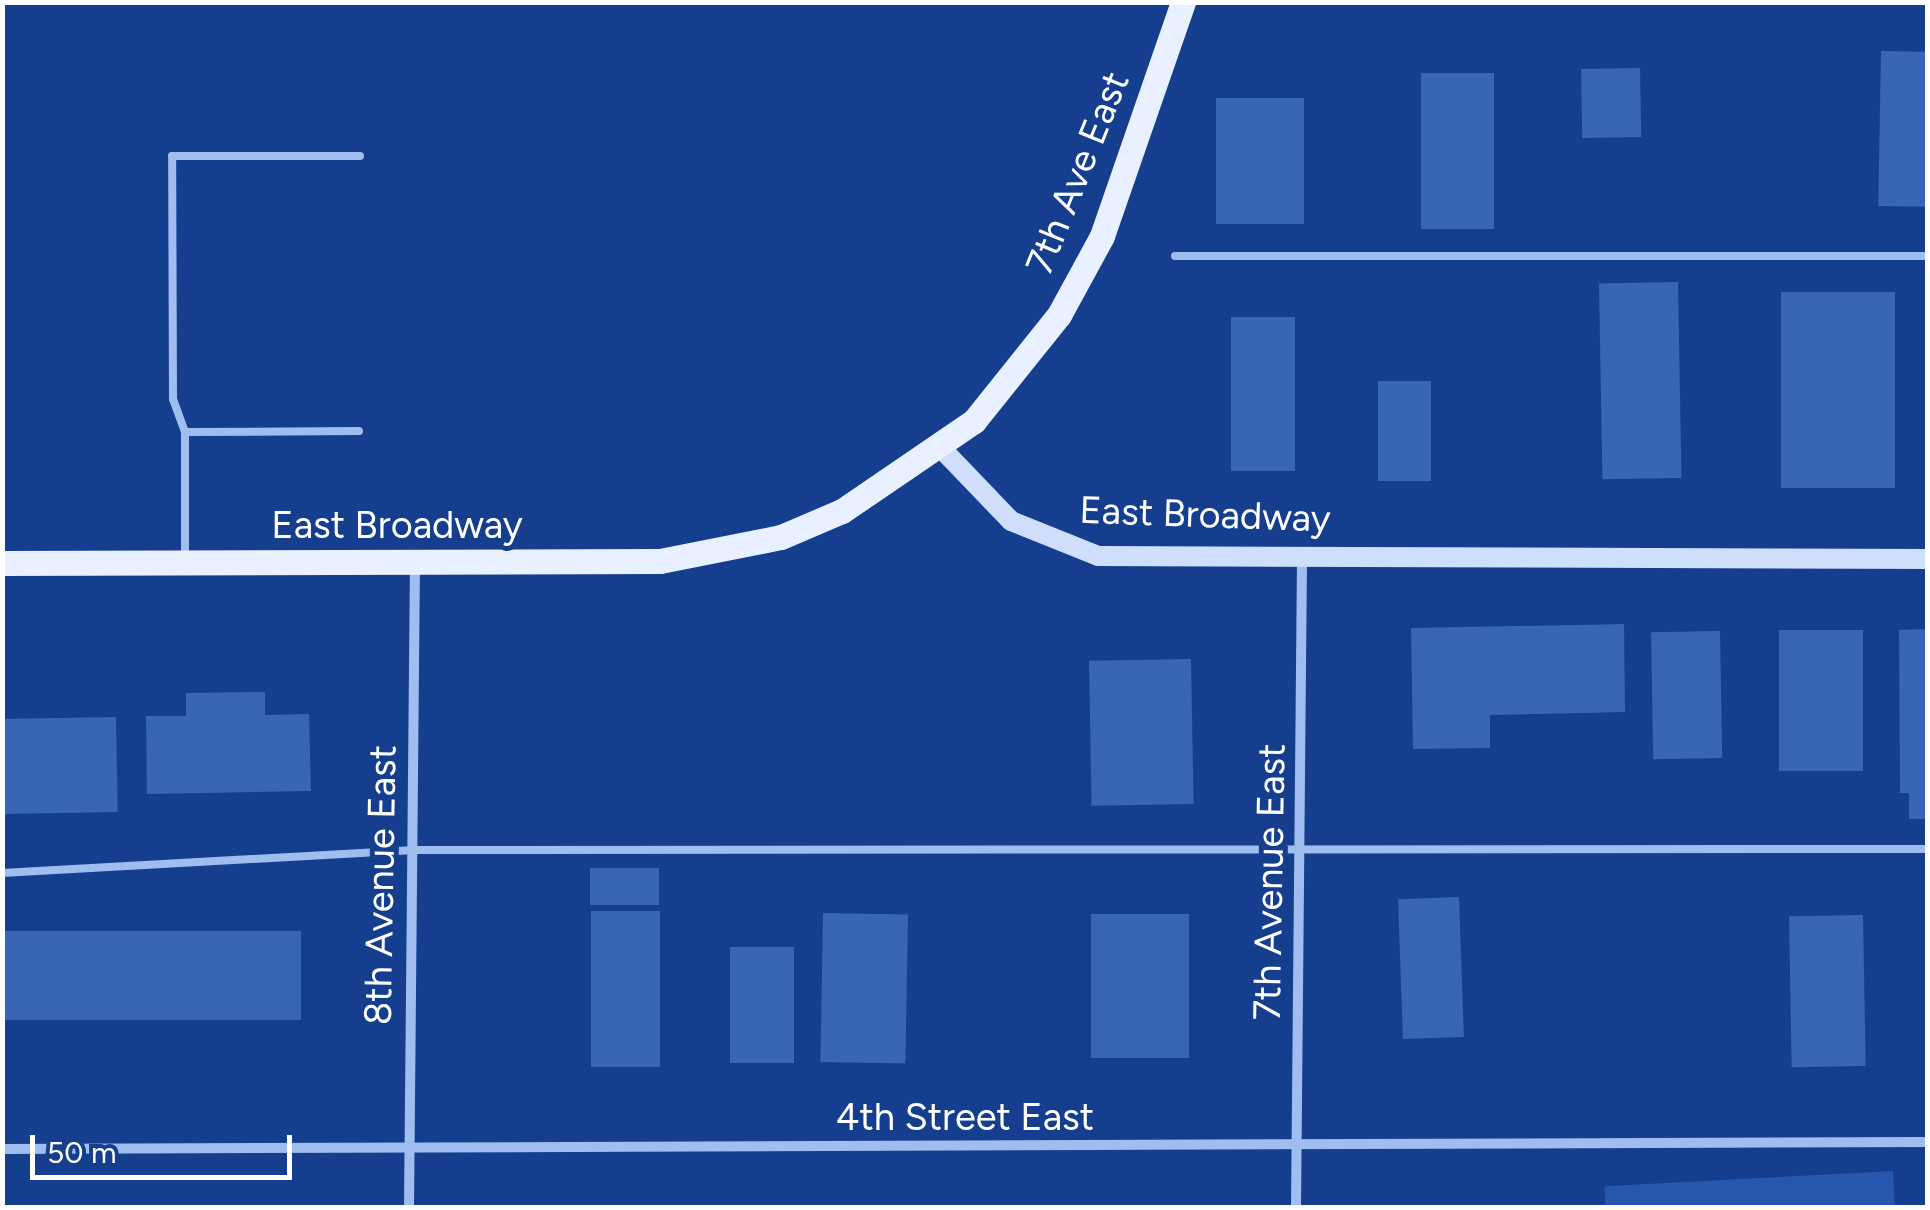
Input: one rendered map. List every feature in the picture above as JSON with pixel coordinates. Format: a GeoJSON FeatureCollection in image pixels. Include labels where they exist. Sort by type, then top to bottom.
{"type":"FeatureCollection","features":[{"type":"Feature","properties":{"kind":"main road","name":"7th Ave East"},"geometry":{"type":"LineString","coordinates":[[942,449],[1022,367],[1083,277],[1183,2]]}},
{"type":"Feature","properties":{"kind":"main road","name":"East Broadway"},"geometry":{"type":"LineString","coordinates":[[2,563],[604,564],[721,552],[842,511],[942,449],[1011,521],[1066,549],[1302,558],[1928,559]]}},
{"type":"Feature","properties":{"kind":"street","name":"7th Avenue East"},"geometry":{"type":"LineString","coordinates":[[1296,1208],[1302,558]]}},
{"type":"Feature","properties":{"kind":"street","name":"8th Avenue East"},"geometry":{"type":"LineString","coordinates":[[409,1208],[416,564]]}},
{"type":"Feature","properties":{"kind":"street","name":"4th Street East"},"geometry":{"type":"LineString","coordinates":[[2,1149],[1928,1142]]}},
{"type":"Feature","properties":{"kind":"lane"},"geometry":{"type":"LineString","coordinates":[[185,563],[185,432],[173,399],[172,156],[360,156]]}},
{"type":"Feature","properties":{"kind":"lane"},"geometry":{"type":"LineString","coordinates":[[1176,256],[1928,256]]}},
{"type":"Feature","properties":{"kind":"lane"},"geometry":{"type":"LineString","coordinates":[[185,432],[359,431]]}},
{"type":"Feature","properties":{"kind":"lane"},"geometry":{"type":"LineString","coordinates":[[2,873],[410,850],[1928,850]]}},
{"type":"Feature","properties":{"kind":"shaded area"},"geometry":{"type":"Polygon","coordinates":[[[1893,1171],[1895,1207],[1606,1208],[1604,1186],[1893,1171]]]}},
{"type":"Feature","properties":{"kind":"building"},"geometry":{"type":"Polygon","coordinates":[[[1881,51],[1928,52],[1925,207],[1878,206],[1881,51]]]}},
{"type":"Feature","properties":{"kind":"building"},"geometry":{"type":"Polygon","coordinates":[[[1640,68],[1641,137],[1582,138],[1581,69],[1640,68]]]}},
{"type":"Feature","properties":{"kind":"building"},"geometry":{"type":"Polygon","coordinates":[[[1421,73],[1494,73],[1494,229],[1421,229],[1421,73]]]}},
{"type":"Feature","properties":{"kind":"building"},"geometry":{"type":"Polygon","coordinates":[[[1216,98],[1304,98],[1304,224],[1216,224],[1216,98]]]}},
{"type":"Feature","properties":{"kind":"building"},"geometry":{"type":"Polygon","coordinates":[[[1678,282],[1681,478],[1602,479],[1599,283],[1678,282]]]}},
{"type":"Feature","properties":{"kind":"building"},"geometry":{"type":"Polygon","coordinates":[[[1781,292],[1895,292],[1895,488],[1781,488],[1781,292]]]}},
{"type":"Feature","properties":{"kind":"building"},"geometry":{"type":"Polygon","coordinates":[[[1231,317],[1295,317],[1295,471],[1231,471],[1231,317]]]}},
{"type":"Feature","properties":{"kind":"building"},"geometry":{"type":"Polygon","coordinates":[[[1378,381],[1431,381],[1431,481],[1378,481],[1378,381]]]}},
{"type":"Feature","properties":{"kind":"building"},"geometry":{"type":"Polygon","coordinates":[[[1624,624],[1625,712],[1490,715],[1490,748],[1413,749],[1411,628],[1624,624]]]}},
{"type":"Feature","properties":{"kind":"building"},"geometry":{"type":"Polygon","coordinates":[[[1928,629],[1928,819],[1909,819],[1909,793],[1900,793],[1899,630],[1928,629]]]}},
{"type":"Feature","properties":{"kind":"building"},"geometry":{"type":"Polygon","coordinates":[[[1779,630],[1863,630],[1863,771],[1779,771],[1779,630]]]}},
{"type":"Feature","properties":{"kind":"building"},"geometry":{"type":"Polygon","coordinates":[[[1720,631],[1722,758],[1653,759],[1651,632],[1720,631]]]}},
{"type":"Feature","properties":{"kind":"building"},"geometry":{"type":"Polygon","coordinates":[[[1191,659],[1194,804],[1092,806],[1089,661],[1191,659]]]}},
{"type":"Feature","properties":{"kind":"building"},"geometry":{"type":"Polygon","coordinates":[[[265,692],[265,715],[309,714],[311,791],[147,794],[146,716],[186,716],[186,693],[265,692]]]}},
{"type":"Feature","properties":{"kind":"building"},"geometry":{"type":"Polygon","coordinates":[[[116,717],[118,812],[4,814],[2,719],[116,717]]]}},
{"type":"Feature","properties":{"kind":"building"},"geometry":{"type":"Polygon","coordinates":[[[590,868],[659,868],[659,905],[590,905],[590,868]]]}},
{"type":"Feature","properties":{"kind":"building"},"geometry":{"type":"Polygon","coordinates":[[[1459,897],[1464,1037],[1403,1039],[1398,899],[1459,897]]]}},
{"type":"Feature","properties":{"kind":"building"},"geometry":{"type":"Polygon","coordinates":[[[591,911],[660,911],[660,1067],[591,1067],[591,911]]]}},
{"type":"Feature","properties":{"kind":"building"},"geometry":{"type":"Polygon","coordinates":[[[823,913],[908,914],[905,1063],[820,1062],[823,913]]]}},
{"type":"Feature","properties":{"kind":"building"},"geometry":{"type":"Polygon","coordinates":[[[1091,914],[1189,914],[1189,1058],[1091,1058],[1091,914]]]}},
{"type":"Feature","properties":{"kind":"building"},"geometry":{"type":"Polygon","coordinates":[[[1863,915],[1866,1066],[1792,1067],[1789,916],[1863,915]]]}},
{"type":"Feature","properties":{"kind":"building"},"geometry":{"type":"Polygon","coordinates":[[[2,931],[301,931],[301,1020],[2,1020],[2,931]]]}},
{"type":"Feature","properties":{"kind":"building"},"geometry":{"type":"Polygon","coordinates":[[[730,947],[794,947],[794,1063],[730,1063],[730,947]]]}}]}
